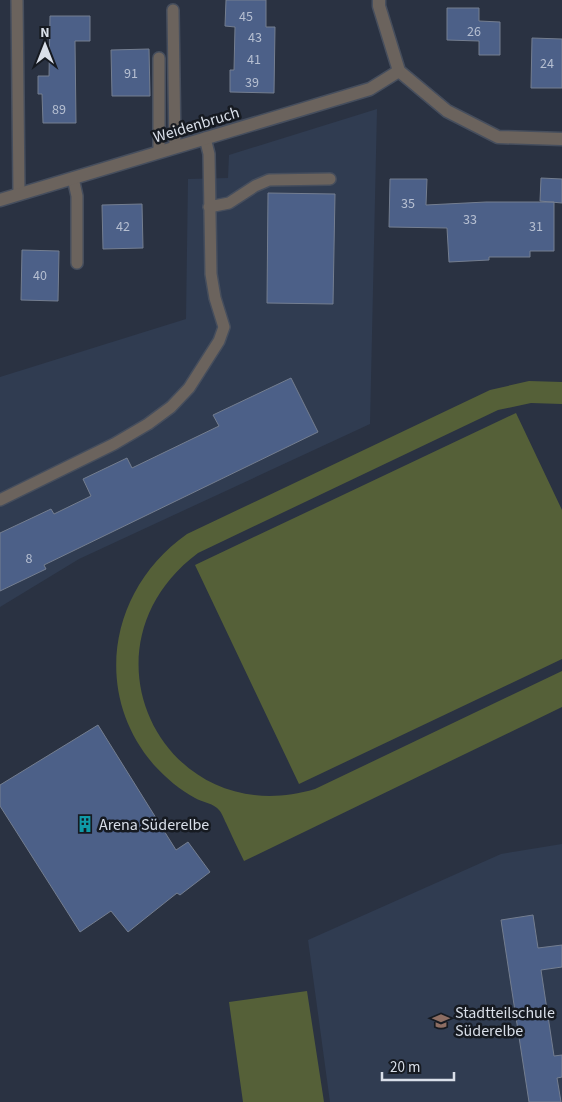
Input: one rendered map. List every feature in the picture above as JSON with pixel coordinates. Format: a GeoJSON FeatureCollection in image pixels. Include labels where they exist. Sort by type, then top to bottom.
{"type":"FeatureCollection","features":[{"type":"Feature","properties":{"kind":"street"},"geometry":{"type":"LineString","coordinates":[[379,0],[379,6],[399,72],[447,111],[498,137],[562,139]]}},
{"type":"Feature","properties":{"kind":"street","name":"Weidenbruch"},"geometry":{"type":"LineString","coordinates":[[0,200],[370,89],[399,72]]}},
{"type":"Feature","properties":{"kind":"lane"},"geometry":{"type":"LineString","coordinates":[[17,0],[19,194]]}},
{"type":"Feature","properties":{"kind":"lane"},"geometry":{"type":"LineString","coordinates":[[173,10],[175,147]]}},
{"type":"Feature","properties":{"kind":"lane"},"geometry":{"type":"LineString","coordinates":[[158,152],[159,58]]}},
{"type":"Feature","properties":{"kind":"lane"},"geometry":{"type":"LineString","coordinates":[[0,500],[114,444],[148,424],[171,407],[190,388],[219,341],[224,327],[215,298],[211,274],[209,154],[205,138]]}},
{"type":"Feature","properties":{"kind":"lane"},"geometry":{"type":"LineString","coordinates":[[73,178],[77,196],[77,263]]}},
{"type":"Feature","properties":{"kind":"lane"},"geometry":{"type":"LineString","coordinates":[[209,208],[229,203],[255,186],[269,180],[330,179]]}},
{"type":"Feature","properties":{"kind":"shaded area"},"geometry":{"type":"Polygon","coordinates":[[[377,109],[370,424],[79,559],[0,607],[0,377],[186,319],[188,179],[228,178],[229,155],[377,109]]]}},
{"type":"Feature","properties":{"kind":"shaded area","name":"Stadtteilschule Süderelbe"},"geometry":{"type":"Polygon","coordinates":[[[562,844],[562,1102],[330,1102],[308,940],[501,854],[562,844]]]}},
{"type":"Feature","properties":{"kind":"green space"},"geometry":{"type":"Polygon","coordinates":[[[529,381],[562,382],[562,404],[531,403],[498,410],[198,553],[160,592],[142,636],[140,681],[153,724],[179,759],[216,784],[262,796],[315,789],[562,671],[562,707],[244,861],[220,811],[215,806],[184,791],[154,765],[134,736],[122,706],[116,674],[118,642],[126,612],[140,583],[161,556],[187,534],[490,390],[529,381]]]}},
{"type":"Feature","properties":{"kind":"green space"},"geometry":{"type":"Polygon","coordinates":[[[516,413],[562,510],[562,659],[299,784],[195,565],[516,413]]]}},
{"type":"Feature","properties":{"kind":"green space"},"geometry":{"type":"Polygon","coordinates":[[[307,991],[324,1102],[243,1102],[229,1002],[307,991]]]}},
{"type":"Feature","properties":{"kind":"building"},"geometry":{"type":"Polygon","coordinates":[[[226,0],[266,0],[266,27],[275,27],[274,93],[230,92],[230,70],[234,70],[235,27],[225,26],[226,0]]]}},
{"type":"Feature","properties":{"kind":"building"},"geometry":{"type":"Polygon","coordinates":[[[447,8],[479,8],[479,21],[500,22],[500,55],[479,55],[479,41],[447,40],[447,8]]]}},
{"type":"Feature","properties":{"kind":"building"},"geometry":{"type":"Polygon","coordinates":[[[50,16],[90,16],[90,41],[75,41],[76,123],[43,123],[42,94],[38,94],[38,76],[49,76],[50,16]]]}},
{"type":"Feature","properties":{"kind":"building"},"geometry":{"type":"Polygon","coordinates":[[[532,38],[562,39],[562,88],[531,88],[532,38]]]}},
{"type":"Feature","properties":{"kind":"building"},"geometry":{"type":"Polygon","coordinates":[[[149,49],[150,96],[112,96],[111,50],[149,49]]]}},
{"type":"Feature","properties":{"kind":"building"},"geometry":{"type":"Polygon","coordinates":[[[541,178],[562,179],[562,203],[540,201],[541,178]]]}},
{"type":"Feature","properties":{"kind":"building"},"geometry":{"type":"Polygon","coordinates":[[[390,179],[427,179],[426,205],[486,202],[554,202],[554,251],[530,251],[530,257],[489,257],[489,260],[449,262],[447,228],[389,227],[390,179]]]}},
{"type":"Feature","properties":{"kind":"building"},"geometry":{"type":"Polygon","coordinates":[[[268,193],[335,194],[333,304],[267,303],[268,193]]]}},
{"type":"Feature","properties":{"kind":"building"},"geometry":{"type":"Polygon","coordinates":[[[142,204],[143,248],[103,249],[102,205],[142,204]]]}},
{"type":"Feature","properties":{"kind":"building"},"geometry":{"type":"Polygon","coordinates":[[[22,250],[59,251],[58,301],[21,300],[22,250]]]}},
{"type":"Feature","properties":{"kind":"building"},"geometry":{"type":"Polygon","coordinates":[[[291,378],[318,432],[44,565],[46,569],[0,591],[0,533],[51,509],[54,514],[91,496],[83,479],[127,458],[132,468],[219,426],[213,415],[291,378]]]}},
{"type":"Feature","properties":{"kind":"building","name":"Arena Süderelbe"},"geometry":{"type":"Polygon","coordinates":[[[98,725],[176,850],[188,842],[210,872],[180,895],[177,893],[128,932],[111,911],[80,932],[0,806],[0,785],[98,725]]]}},
{"type":"Feature","properties":{"kind":"building"},"geometry":{"type":"Polygon","coordinates":[[[533,915],[538,948],[562,945],[562,967],[541,970],[554,1056],[562,1055],[562,1077],[557,1078],[561,1102],[529,1102],[501,920],[533,915]]]}},
{"type":"Feature","properties":{"kind":"place","name":"Arena Süderelbe"},"geometry":{"type":"Point","coordinates":[85,824]}},
{"type":"Feature","properties":{"kind":"place","name":"Stadtteilschule Süderelbe"},"geometry":{"type":"Point","coordinates":[441,1021]}}]}
